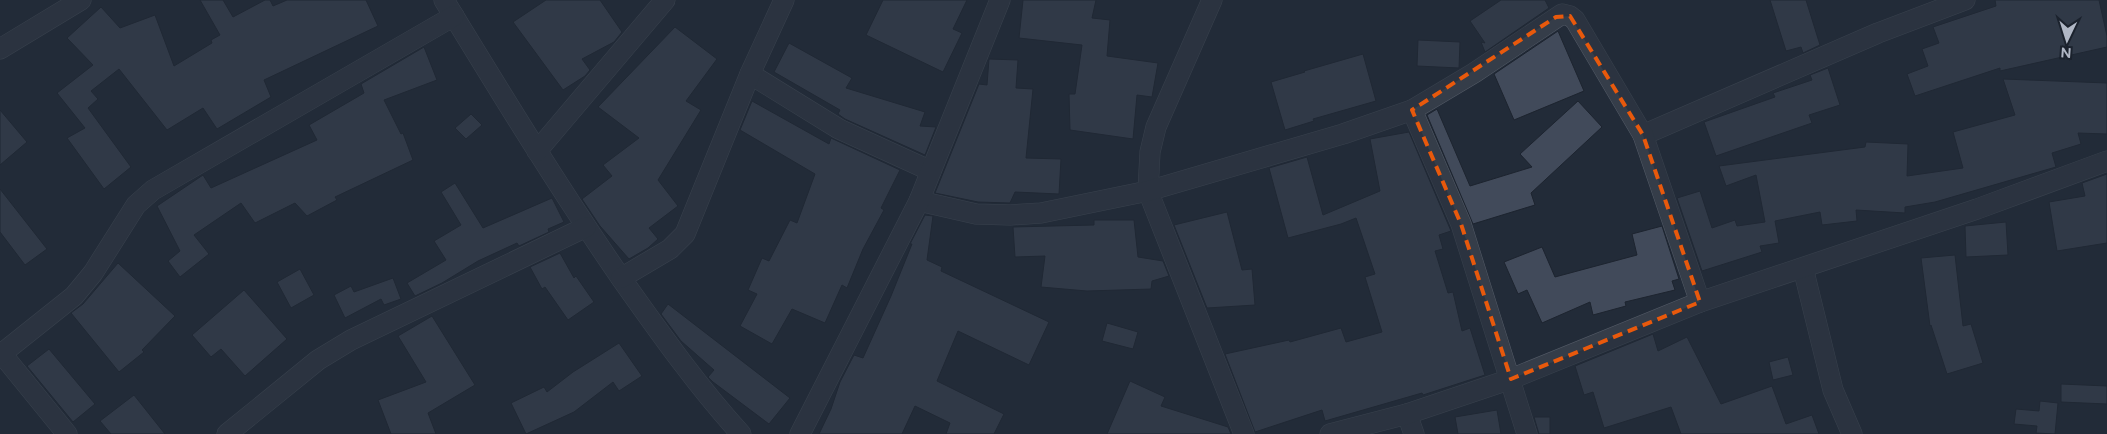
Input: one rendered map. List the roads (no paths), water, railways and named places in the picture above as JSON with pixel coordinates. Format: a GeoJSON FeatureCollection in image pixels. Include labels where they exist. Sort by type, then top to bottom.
{"type":"FeatureCollection","features":[{"type":"Feature","properties":{"kind":"street"},"geometry":{"type":"LineString","coordinates":[[0,48],[81,0]]}},
{"type":"Feature","properties":{"kind":"street"},"geometry":{"type":"LineString","coordinates":[[537,150],[665,0]]}},
{"type":"Feature","properties":{"kind":"street"},"geometry":{"type":"LineString","coordinates":[[621,278],[670,249],[685,234],[750,74],[784,0]]}},
{"type":"Feature","properties":{"kind":"street"},"geometry":{"type":"LineString","coordinates":[[800,434],[919,201],[1000,0]]}},
{"type":"Feature","properties":{"kind":"street"},"geometry":{"type":"LineString","coordinates":[[1212,0],[1156,127],[1150,152],[1148,191],[1244,434]]}},
{"type":"Feature","properties":{"kind":"street"},"geometry":{"type":"LineString","coordinates":[[1643,135],[1878,33],[1965,0]]}},
{"type":"Feature","properties":{"kind":"street"},"geometry":{"type":"LineString","coordinates":[[67,434],[1,355],[74,296],[92,273],[136,205],[153,190],[449,8],[586,227],[652,322],[726,418],[741,434]]}},
{"type":"Feature","properties":{"kind":"street"},"geometry":{"type":"LineString","coordinates":[[919,201],[976,214],[1010,215],[1041,213],[1148,191],[1343,134],[1412,110],[1474,73],[1562,14],[1570,16],[1575,20],[1643,135],[1700,302]]}},
{"type":"Feature","properties":{"kind":"street"},"geometry":{"type":"LineString","coordinates":[[750,74],[839,129],[931,172]]}},
{"type":"Feature","properties":{"kind":"street"},"geometry":{"type":"LineString","coordinates":[[1412,110],[1461,224],[1527,434]]}},
{"type":"Feature","properties":{"kind":"street"},"geometry":{"type":"LineString","coordinates":[[1330,434],[1407,414],[1511,379],[1700,302],[1977,209],[2107,161]]}},
{"type":"Feature","properties":{"kind":"street"},"geometry":{"type":"LineString","coordinates":[[227,434],[318,360],[352,340],[586,227]]}},
{"type":"Feature","properties":{"kind":"street"},"geometry":{"type":"LineString","coordinates":[[1803,268],[1833,390],[1852,434]]}},
{"type":"Feature","properties":{"kind":"street"},"geometry":{"type":"LineString","coordinates":[[1407,414],[1414,434]]}}]}
